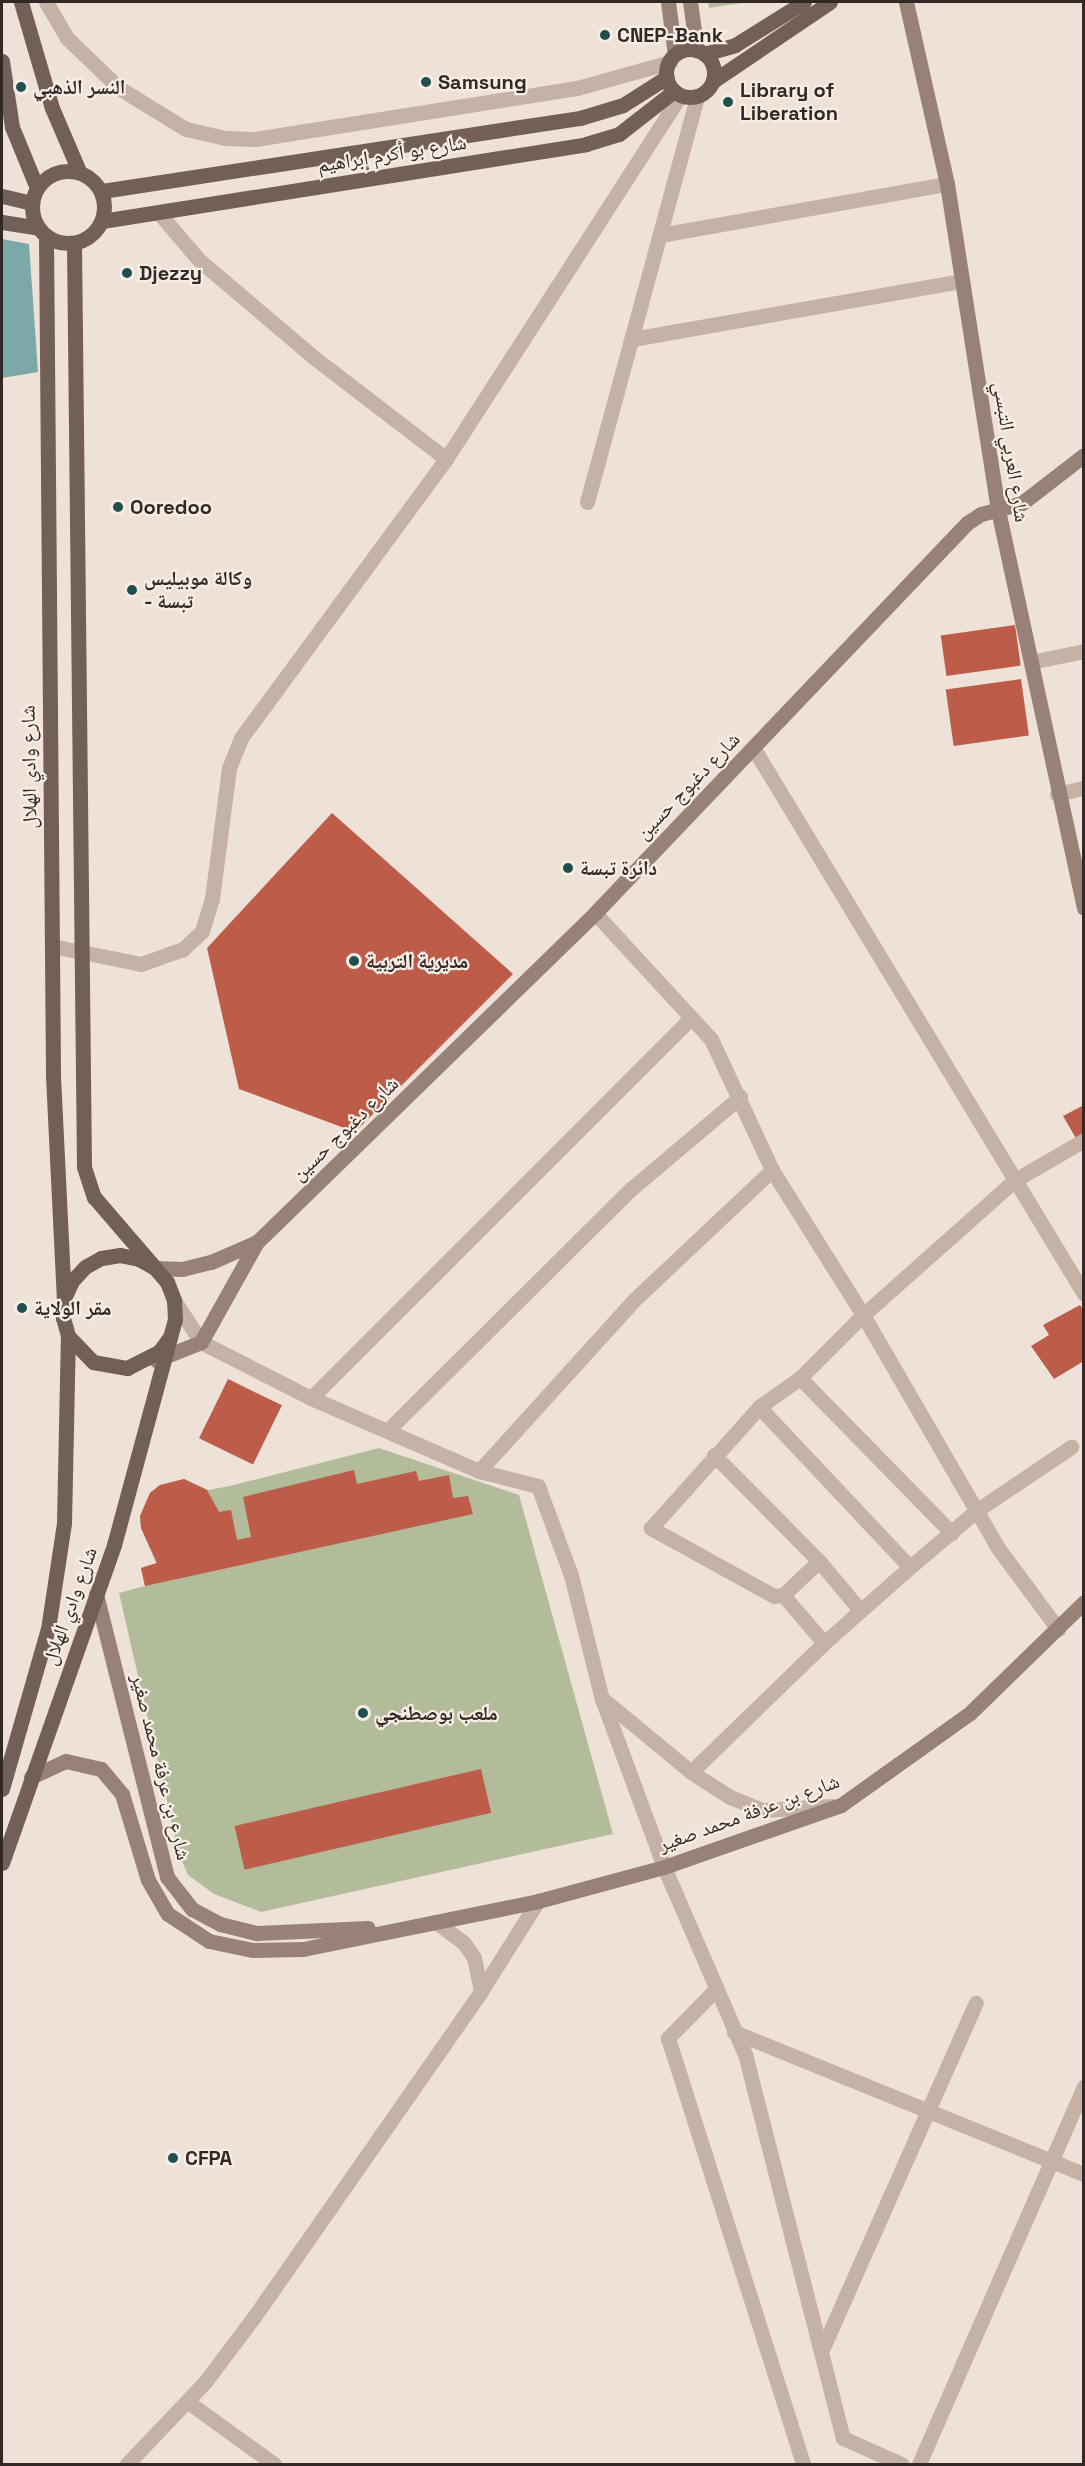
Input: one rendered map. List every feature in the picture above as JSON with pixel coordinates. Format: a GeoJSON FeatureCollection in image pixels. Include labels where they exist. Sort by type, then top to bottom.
{"type":"FeatureCollection","features":[{"type":"Feature","properties":{"kind":"main road"},"geometry":{"type":"LineString","coordinates":[[2,222],[74,243],[95,232],[102,221],[102,191],[79,171],[44,88],[21,2]]}},
{"type":"Feature","properties":{"kind":"main road"},"geometry":{"type":"LineString","coordinates":[[804,2],[735,45],[672,58],[680,90],[713,81],[831,2]]}},
{"type":"Feature","properties":{"kind":"main road"},"geometry":{"type":"LineString","coordinates":[[701,52],[713,66],[713,81]]}},
{"type":"Feature","properties":{"kind":"main road"},"geometry":{"type":"LineString","coordinates":[[2,61],[14,135],[34,196],[42,232]]}},
{"type":"Feature","properties":{"kind":"main road","name":"شارع بو أكرم إبراهيم"},"geometry":{"type":"LineString","coordinates":[[102,191],[580,118],[680,90]]}},
{"type":"Feature","properties":{"kind":"main road","name":"شارع بو أكرم إبراهيم"},"geometry":{"type":"LineString","coordinates":[[102,221],[586,144],[619,134],[680,90]]}},
{"type":"Feature","properties":{"kind":"main road"},"geometry":{"type":"LineString","coordinates":[[2,196],[34,196],[55,172],[79,171]]}},
{"type":"Feature","properties":{"kind":"main road","name":"شارع وادي الهلال"},"geometry":{"type":"LineString","coordinates":[[42,232],[57,1198],[64,1298]]}},
{"type":"Feature","properties":{"kind":"main road"},"geometry":{"type":"LineString","coordinates":[[74,243],[83,1158],[88,1184],[107,1215],[155,1268],[167,1282],[174,1300],[175,1319],[170,1337],[144,1362],[127,1368],[93,1362],[68,1336],[63,1318],[64,1298],[72,1281],[85,1267],[102,1258],[120,1256],[139,1259],[155,1268]]}},
{"type":"Feature","properties":{"kind":"main road","name":"شارع وادي الهلال"},"geometry":{"type":"LineString","coordinates":[[2,1789],[8,1750],[48,1629],[64,1523],[68,1336]]}},
{"type":"Feature","properties":{"kind":"main road","name":"شارع وادي الهلال"},"geometry":{"type":"LineString","coordinates":[[2,1863],[114,1545],[170,1337]]}},
{"type":"Feature","properties":{"kind":"street","name":"شارع بو أكرم إبراهيم"},"geometry":{"type":"LineString","coordinates":[[46,2],[67,38],[119,88],[186,129],[224,138],[255,139],[577,88],[672,58]]}},
{"type":"Feature","properties":{"kind":"street"},"geometry":{"type":"LineString","coordinates":[[668,2],[672,58]]}},
{"type":"Feature","properties":{"kind":"street"},"geometry":{"type":"LineString","coordinates":[[690,2],[701,52]]}},
{"type":"Feature","properties":{"kind":"street","name":"شارع العربي التبسي"},"geometry":{"type":"LineString","coordinates":[[906,2],[947,184],[998,510],[1083,908]]}},
{"type":"Feature","properties":{"kind":"street"},"geometry":{"type":"LineString","coordinates":[[587,502],[660,235],[680,90]]}},
{"type":"Feature","properties":{"kind":"street"},"geometry":{"type":"LineString","coordinates":[[52,946],[141,964],[183,949],[202,931],[212,899],[228,768],[241,738],[446,459],[680,90]]}},
{"type":"Feature","properties":{"kind":"street"},"geometry":{"type":"LineString","coordinates":[[660,235],[947,184]]}},
{"type":"Feature","properties":{"kind":"street"},"geometry":{"type":"LineString","coordinates":[[158,212],[199,260],[312,356],[446,459]]}},
{"type":"Feature","properties":{"kind":"street"},"geometry":{"type":"LineString","coordinates":[[632,339],[962,281]]}},
{"type":"Feature","properties":{"kind":"street","name":"شارع دغبوج حسين"},"geometry":{"type":"LineString","coordinates":[[257,1242],[595,913],[967,524],[981,514],[1022,503],[1083,455]]}},
{"type":"Feature","properties":{"kind":"street"},"geometry":{"type":"LineString","coordinates":[[1031,662],[1083,651]]}},
{"type":"Feature","properties":{"kind":"street"},"geometry":{"type":"LineString","coordinates":[[754,749],[1083,1294]]}},
{"type":"Feature","properties":{"kind":"street"},"geometry":{"type":"LineString","coordinates":[[1057,794],[1083,788]]}},
{"type":"Feature","properties":{"kind":"street"},"geometry":{"type":"LineString","coordinates":[[595,913],[711,1039],[740,1097],[772,1170],[863,1315],[998,1548],[1058,1629]]}},
{"type":"Feature","properties":{"kind":"street"},"geometry":{"type":"LineString","coordinates":[[311,1398],[691,1018]]}},
{"type":"Feature","properties":{"kind":"street"},"geometry":{"type":"LineString","coordinates":[[387,1431],[631,1189],[740,1097]]}},
{"type":"Feature","properties":{"kind":"street"},"geometry":{"type":"LineString","coordinates":[[819,1561],[783,1595],[774,1596],[651,1528],[759,1407],[800,1378],[863,1315],[1015,1180],[1083,1140]]}},
{"type":"Feature","properties":{"kind":"street"},"geometry":{"type":"LineString","coordinates":[[479,1471],[634,1300],[772,1170]]}},
{"type":"Feature","properties":{"kind":"street"},"geometry":{"type":"LineString","coordinates":[[155,1268],[182,1269],[257,1242]]}},
{"type":"Feature","properties":{"kind":"street"},"geometry":{"type":"LineString","coordinates":[[144,1362],[164,1358],[201,1342],[257,1242]]}},
{"type":"Feature","properties":{"kind":"street"},"geometry":{"type":"LineString","coordinates":[[174,1300],[201,1342],[311,1398],[479,1471],[538,1486],[571,1575],[602,1699],[664,1867],[745,2054],[843,2438],[901,2464]]}},
{"type":"Feature","properties":{"kind":"street"},"geometry":{"type":"LineString","coordinates":[[800,1378],[952,1533]]}},
{"type":"Feature","properties":{"kind":"street"},"geometry":{"type":"LineString","coordinates":[[759,1407],[910,1567]]}},
{"type":"Feature","properties":{"kind":"street"},"geometry":{"type":"LineString","coordinates":[[691,1772],[824,1643],[910,1567],[976,1511],[1071,1447]]}},
{"type":"Feature","properties":{"kind":"street"},"geometry":{"type":"LineString","coordinates":[[714,1455],[819,1561],[860,1610]]}},
{"type":"Feature","properties":{"kind":"street","name":"شارع بن عرفة محمد صغير"},"geometry":{"type":"LineString","coordinates":[[96,1594],[167,1877],[192,1909],[220,1924],[257,1934],[436,1922]]}},
{"type":"Feature","properties":{"kind":"street"},"geometry":{"type":"LineString","coordinates":[[783,1595],[824,1643]]}},
{"type":"Feature","properties":{"kind":"street","name":"شارع بن عرفة محمد صغير"},"geometry":{"type":"LineString","coordinates":[[31,1777],[66,1761],[101,1769],[122,1794],[148,1880],[168,1914],[209,1941],[253,1950],[303,1949],[538,1901],[664,1867],[841,1805],[970,1713],[1083,1602]]}},
{"type":"Feature","properties":{"kind":"street"},"geometry":{"type":"LineString","coordinates":[[602,1699],[691,1772],[730,1797],[763,1810],[841,1805]]}},
{"type":"Feature","properties":{"kind":"street"},"geometry":{"type":"LineString","coordinates":[[127,2464],[188,2402],[254,2317],[481,1991],[538,1901]]}},
{"type":"Feature","properties":{"kind":"street"},"geometry":{"type":"LineString","coordinates":[[436,1922],[464,1943],[474,1958],[481,1991]]}},
{"type":"Feature","properties":{"kind":"street"},"geometry":{"type":"LineString","coordinates":[[716,1989],[668,2038],[803,2464]]}},
{"type":"Feature","properties":{"kind":"street"},"geometry":{"type":"LineString","coordinates":[[821,2352],[930,2112],[976,2003]]}},
{"type":"Feature","properties":{"kind":"street"},"geometry":{"type":"LineString","coordinates":[[734,2032],[1083,2174]]}},
{"type":"Feature","properties":{"kind":"street"},"geometry":{"type":"LineString","coordinates":[[919,2464],[1083,2087]]}},
{"type":"Feature","properties":{"kind":"street"},"geometry":{"type":"LineString","coordinates":[[188,2402],[274,2464]]}},
{"type":"Feature","properties":{"kind":"green space"},"geometry":{"type":"Polygon","coordinates":[[[708,2],[748,2],[709,8],[708,2]]]}},
{"type":"Feature","properties":{"kind":"green space","name":"ملعب بوصطنجي"},"geometry":{"type":"Polygon","coordinates":[[[379,1448],[519,1495],[613,1834],[261,1912],[214,1894],[188,1875],[179,1854],[119,1593],[145,1586],[141,1568],[156,1563],[141,1528],[140,1516],[150,1493],[160,1485],[184,1479],[208,1490],[379,1448]]]}},
{"type":"Feature","properties":{"kind":"water"},"geometry":{"type":"Polygon","coordinates":[[[2,239],[29,244],[38,372],[2,378],[2,239]]]}},
{"type":"Feature","properties":{"kind":"building"},"geometry":{"type":"Polygon","coordinates":[[[1015,625],[1021,666],[946,676],[941,635],[1015,625]]]}},
{"type":"Feature","properties":{"kind":"building"},"geometry":{"type":"Polygon","coordinates":[[[1021,679],[1029,735],[954,746],[946,690],[1021,679]]]}},
{"type":"Feature","properties":{"kind":"building","name":"مديرية التربية"},"geometry":{"type":"Polygon","coordinates":[[[332,813],[513,974],[355,1132],[239,1089],[207,948],[332,813]]]}},
{"type":"Feature","properties":{"kind":"building"},"geometry":{"type":"Polygon","coordinates":[[[1084,1105],[1084,1136],[1077,1140],[1063,1116],[1084,1105]]]}},
{"type":"Feature","properties":{"kind":"building"},"geometry":{"type":"Polygon","coordinates":[[[1080,1305],[1084,1311],[1084,1361],[1054,1379],[1031,1346],[1049,1335],[1043,1325],[1080,1305]]]}},
{"type":"Feature","properties":{"kind":"building"},"geometry":{"type":"Polygon","coordinates":[[[228,1379],[282,1405],[253,1465],[199,1438],[228,1379]]]}},
{"type":"Feature","properties":{"kind":"building"},"geometry":{"type":"Polygon","coordinates":[[[354,1470],[357,1484],[416,1471],[419,1481],[449,1475],[453,1498],[468,1496],[473,1514],[145,1586],[141,1568],[157,1563],[141,1528],[140,1516],[150,1493],[160,1485],[184,1479],[207,1490],[219,1512],[231,1510],[237,1540],[251,1537],[243,1497],[354,1470]]]}},
{"type":"Feature","properties":{"kind":"building"},"geometry":{"type":"Polygon","coordinates":[[[481,1769],[491,1813],[245,1870],[234,1826],[481,1769]]]}},
{"type":"Feature","properties":{"kind":"place","name":"CNEP-Bank"},"geometry":{"type":"Point","coordinates":[605,35]}},
{"type":"Feature","properties":{"kind":"place","name":"Samsung"},"geometry":{"type":"Point","coordinates":[426,82]}},
{"type":"Feature","properties":{"kind":"place","name":"النسر الذهبي"},"geometry":{"type":"Point","coordinates":[21,87]}},
{"type":"Feature","properties":{"kind":"place","name":"Library of Liberation"},"geometry":{"type":"Point","coordinates":[728,102]}},
{"type":"Feature","properties":{"kind":"place","name":"Djezzy"},"geometry":{"type":"Point","coordinates":[127,273]}},
{"type":"Feature","properties":{"kind":"place","name":"Ooredoo"},"geometry":{"type":"Point","coordinates":[118,507]}},
{"type":"Feature","properties":{"kind":"place","name":"وكالة موبيليس - تبسة"},"geometry":{"type":"Point","coordinates":[132,590]}},
{"type":"Feature","properties":{"kind":"place","name":"دائرة تبسة"},"geometry":{"type":"Point","coordinates":[568,868]}},
{"type":"Feature","properties":{"kind":"place","name":"مديرية التربية"},"geometry":{"type":"Point","coordinates":[354,961]}},
{"type":"Feature","properties":{"kind":"place","name":"مقر الولاية"},"geometry":{"type":"Point","coordinates":[22,1308]}},
{"type":"Feature","properties":{"kind":"place","name":"ملعب بوصطنجي"},"geometry":{"type":"Point","coordinates":[363,1713]}},
{"type":"Feature","properties":{"kind":"place","name":"CFPA"},"geometry":{"type":"Point","coordinates":[173,2158]}}]}
